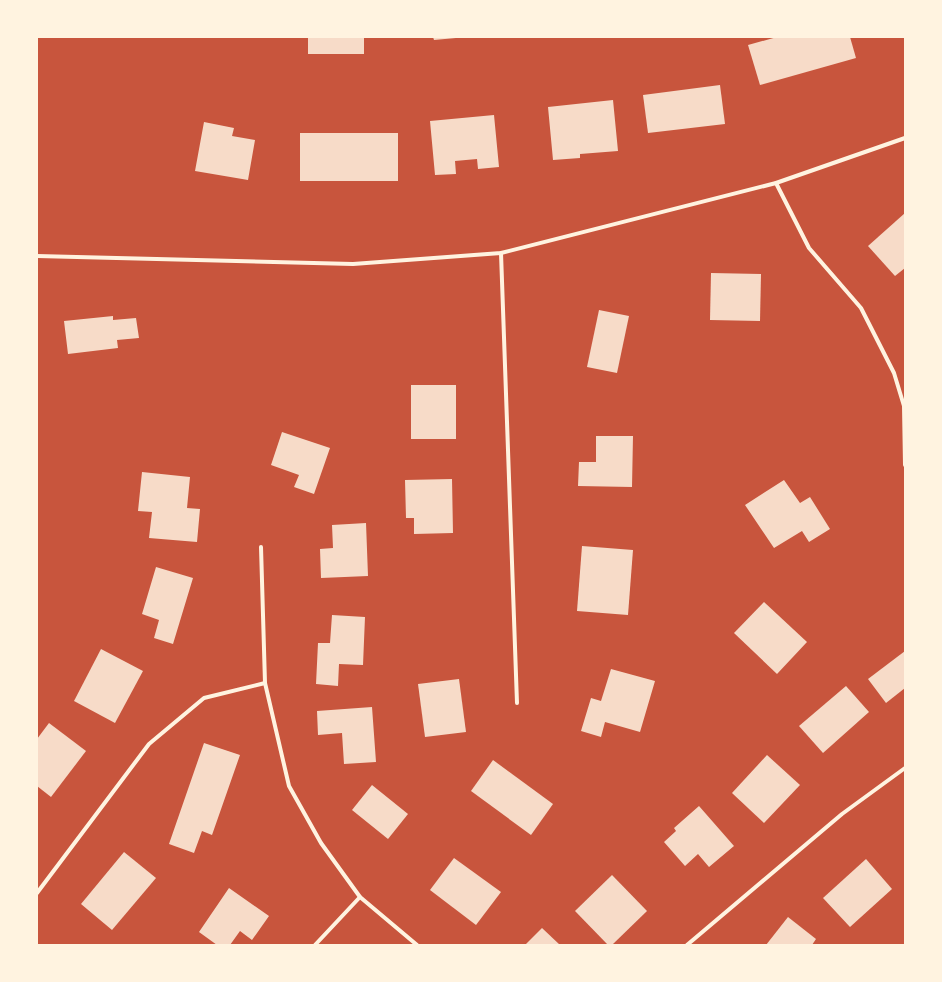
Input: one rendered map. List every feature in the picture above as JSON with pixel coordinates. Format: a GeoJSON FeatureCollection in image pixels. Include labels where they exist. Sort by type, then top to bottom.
{"type":"FeatureCollection","features":[{"type":"Feature","properties":{"kind":"street"},"geometry":{"type":"LineString","coordinates":[[37,256],[353,264],[501,253],[776,183],[905,138]]}},
{"type":"Feature","properties":{"kind":"street"},"geometry":{"type":"LineString","coordinates":[[776,183],[808,248],[861,308],[894,373],[904,406],[905,465]]}},
{"type":"Feature","properties":{"kind":"street"},"geometry":{"type":"LineString","coordinates":[[501,253],[517,704]]}},
{"type":"Feature","properties":{"kind":"street"},"geometry":{"type":"LineString","coordinates":[[261,547],[264,683],[289,786],[321,843],[360,897],[417,945]]}},
{"type":"Feature","properties":{"kind":"street"},"geometry":{"type":"LineString","coordinates":[[37,893],[149,744],[204,698],[264,683]]}},
{"type":"Feature","properties":{"kind":"street"},"geometry":{"type":"LineString","coordinates":[[687,945],[842,814],[905,768]]}},
{"type":"Feature","properties":{"kind":"street"},"geometry":{"type":"LineString","coordinates":[[315,945],[360,897]]}},
{"type":"Feature","properties":{"kind":"building"},"geometry":{"type":"Polygon","coordinates":[[[308,37],[364,37],[364,54],[308,54],[308,37]]]}},
{"type":"Feature","properties":{"kind":"building"},"geometry":{"type":"Polygon","coordinates":[[[433,37],[456,37],[456,38],[434,40],[433,37]]]}},
{"type":"Feature","properties":{"kind":"building"},"geometry":{"type":"Polygon","coordinates":[[[777,37],[850,37],[856,58],[760,85],[748,45],[777,37]]]}},
{"type":"Feature","properties":{"kind":"building"},"geometry":{"type":"Polygon","coordinates":[[[720,85],[725,124],[648,133],[643,95],[720,85]]]}},
{"type":"Feature","properties":{"kind":"building"},"geometry":{"type":"Polygon","coordinates":[[[613,100],[618,151],[580,154],[580,158],[553,160],[548,107],[613,100]]]}},
{"type":"Feature","properties":{"kind":"building"},"geometry":{"type":"Polygon","coordinates":[[[494,115],[499,167],[478,169],[477,159],[455,161],[456,174],[435,175],[430,121],[494,115]]]}},
{"type":"Feature","properties":{"kind":"building"},"geometry":{"type":"Polygon","coordinates":[[[204,122],[234,128],[232,136],[255,140],[248,180],[195,171],[204,122]]]}},
{"type":"Feature","properties":{"kind":"building"},"geometry":{"type":"Polygon","coordinates":[[[300,133],[398,133],[398,181],[300,181],[300,133]]]}},
{"type":"Feature","properties":{"kind":"building"},"geometry":{"type":"Polygon","coordinates":[[[905,213],[905,268],[895,276],[868,246],[905,213]]]}},
{"type":"Feature","properties":{"kind":"building"},"geometry":{"type":"Polygon","coordinates":[[[711,273],[761,274],[760,321],[710,320],[711,273]]]}},
{"type":"Feature","properties":{"kind":"building"},"geometry":{"type":"Polygon","coordinates":[[[599,310],[629,316],[617,373],[587,367],[599,310]]]}},
{"type":"Feature","properties":{"kind":"building"},"geometry":{"type":"Polygon","coordinates":[[[113,316],[113,320],[136,318],[139,338],[117,340],[118,348],[68,354],[64,321],[113,316]]]}},
{"type":"Feature","properties":{"kind":"building"},"geometry":{"type":"Polygon","coordinates":[[[411,385],[456,385],[456,439],[411,439],[411,385]]]}},
{"type":"Feature","properties":{"kind":"building"},"geometry":{"type":"Polygon","coordinates":[[[282,432],[330,448],[314,494],[294,487],[299,475],[271,465],[282,432]]]}},
{"type":"Feature","properties":{"kind":"building"},"geometry":{"type":"Polygon","coordinates":[[[596,436],[633,436],[632,487],[578,486],[579,462],[596,462],[596,436]]]}},
{"type":"Feature","properties":{"kind":"building"},"geometry":{"type":"Polygon","coordinates":[[[142,472],[190,477],[187,508],[200,509],[197,542],[149,538],[152,512],[138,511],[142,472]]]}},
{"type":"Feature","properties":{"kind":"building"},"geometry":{"type":"Polygon","coordinates":[[[452,479],[453,533],[414,534],[414,518],[406,518],[405,480],[452,479]]]}},
{"type":"Feature","properties":{"kind":"building"},"geometry":{"type":"Polygon","coordinates":[[[784,480],[800,503],[810,497],[830,529],[809,542],[802,531],[774,548],[745,505],[784,480]]]}},
{"type":"Feature","properties":{"kind":"building"},"geometry":{"type":"Polygon","coordinates":[[[366,523],[368,576],[321,578],[320,549],[333,548],[332,525],[366,523]]]}},
{"type":"Feature","properties":{"kind":"building"},"geometry":{"type":"Polygon","coordinates":[[[582,546],[633,550],[628,615],[577,611],[582,546]]]}},
{"type":"Feature","properties":{"kind":"building"},"geometry":{"type":"Polygon","coordinates":[[[156,567],[193,578],[173,644],[154,638],[159,620],[142,614],[156,567]]]}},
{"type":"Feature","properties":{"kind":"building"},"geometry":{"type":"Polygon","coordinates":[[[764,602],[807,642],[777,674],[734,633],[764,602]]]}},
{"type":"Feature","properties":{"kind":"building"},"geometry":{"type":"Polygon","coordinates":[[[332,615],[365,617],[363,665],[339,664],[338,686],[316,684],[318,643],[330,643],[332,615]]]}},
{"type":"Feature","properties":{"kind":"building"},"geometry":{"type":"Polygon","coordinates":[[[101,649],[143,671],[115,723],[74,701],[101,649]]]}},
{"type":"Feature","properties":{"kind":"building"},"geometry":{"type":"Polygon","coordinates":[[[905,651],[905,688],[886,703],[868,679],[905,651]]]}},
{"type":"Feature","properties":{"kind":"building"},"geometry":{"type":"Polygon","coordinates":[[[611,669],[655,681],[640,732],[605,722],[601,737],[581,731],[591,698],[601,701],[611,669]]]}},
{"type":"Feature","properties":{"kind":"building"},"geometry":{"type":"Polygon","coordinates":[[[459,679],[466,732],[425,737],[418,684],[459,679]]]}},
{"type":"Feature","properties":{"kind":"building"},"geometry":{"type":"Polygon","coordinates":[[[846,686],[869,712],[823,753],[799,726],[846,686]]]}},
{"type":"Feature","properties":{"kind":"building"},"geometry":{"type":"Polygon","coordinates":[[[372,707],[376,762],[344,764],[342,733],[318,735],[317,711],[372,707]]]}},
{"type":"Feature","properties":{"kind":"building"},"geometry":{"type":"Polygon","coordinates":[[[49,723],[86,751],[51,797],[37,786],[37,739],[49,723]]]}},
{"type":"Feature","properties":{"kind":"building"},"geometry":{"type":"Polygon","coordinates":[[[204,743],[240,755],[212,835],[202,831],[194,853],[169,844],[204,743]]]}},
{"type":"Feature","properties":{"kind":"building"},"geometry":{"type":"Polygon","coordinates":[[[767,755],[800,785],[764,823],[732,793],[767,755]]]}},
{"type":"Feature","properties":{"kind":"building"},"geometry":{"type":"Polygon","coordinates":[[[493,760],[553,804],[531,835],[471,791],[493,760]]]}},
{"type":"Feature","properties":{"kind":"building"},"geometry":{"type":"Polygon","coordinates":[[[372,785],[408,814],[388,839],[352,810],[372,785]]]}},
{"type":"Feature","properties":{"kind":"building"},"geometry":{"type":"Polygon","coordinates":[[[699,806],[734,846],[709,867],[698,854],[685,866],[664,842],[676,831],[674,828],[699,806]]]}},
{"type":"Feature","properties":{"kind":"building"},"geometry":{"type":"Polygon","coordinates":[[[124,852],[156,878],[112,930],[81,904],[124,852]]]}},
{"type":"Feature","properties":{"kind":"building"},"geometry":{"type":"Polygon","coordinates":[[[454,858],[501,892],[476,925],[430,890],[454,858]]]}},
{"type":"Feature","properties":{"kind":"building"},"geometry":{"type":"Polygon","coordinates":[[[866,859],[892,889],[850,927],[823,898],[866,859]]]}},
{"type":"Feature","properties":{"kind":"building"},"geometry":{"type":"Polygon","coordinates":[[[612,875],[647,911],[612,945],[608,945],[575,911],[612,875]]]}},
{"type":"Feature","properties":{"kind":"building"},"geometry":{"type":"Polygon","coordinates":[[[229,888],[269,916],[252,940],[240,931],[230,945],[217,945],[199,932],[229,888]]]}},
{"type":"Feature","properties":{"kind":"building"},"geometry":{"type":"Polygon","coordinates":[[[788,917],[816,939],[812,945],[766,945],[788,917]]]}},
{"type":"Feature","properties":{"kind":"building"},"geometry":{"type":"Polygon","coordinates":[[[542,928],[560,945],[525,945],[542,928]]]}}]}
